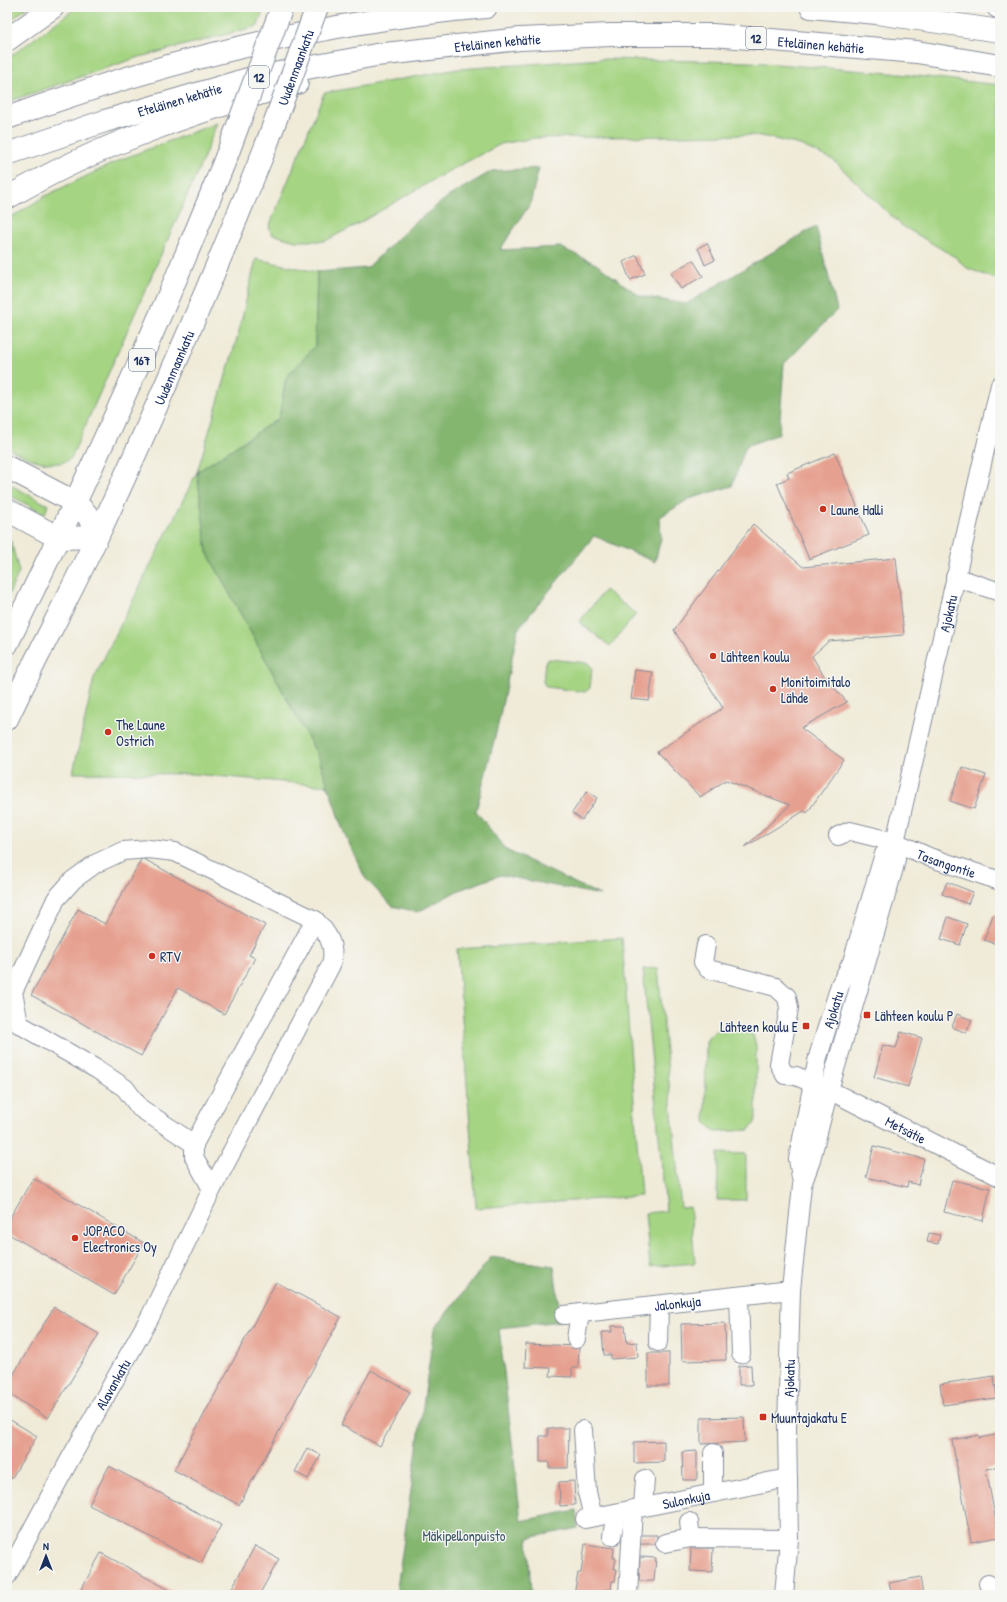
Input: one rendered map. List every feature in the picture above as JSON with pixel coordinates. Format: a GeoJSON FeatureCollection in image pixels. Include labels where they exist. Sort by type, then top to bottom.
{"type":"FeatureCollection","features":[{"type":"Feature","properties":{"kind":"main road"},"geometry":{"type":"LineString","coordinates":[[7,40],[53,7]]}},
{"type":"Feature","properties":{"kind":"main road","name":"167"},"geometry":{"type":"LineString","coordinates":[[7,644],[76,503],[139,368],[227,155],[282,7]]}},
{"type":"Feature","properties":{"kind":"main road","name":"Uudenmaankatu"},"geometry":{"type":"LineString","coordinates":[[7,719],[97,537],[161,400],[266,146],[317,7]]}},
{"type":"Feature","properties":{"kind":"main road","name":"12"},"geometry":{"type":"LineString","coordinates":[[7,118],[137,75],[250,44],[360,23],[486,7]]}},
{"type":"Feature","properties":{"kind":"main road"},"geometry":{"type":"LineString","coordinates":[[811,7],[885,14],[1000,31]]}},
{"type":"Feature","properties":{"kind":"main road","name":"Eteläinen kehätie"},"geometry":{"type":"LineString","coordinates":[[7,154],[105,121],[248,79],[376,55],[520,38],[611,35],[713,35],[917,52],[1000,66]]}},
{"type":"Feature","properties":{"kind":"main road"},"geometry":{"type":"LineString","coordinates":[[7,198],[45,176],[161,125],[236,100],[332,74],[520,38]]}},
{"type":"Feature","properties":{"kind":"main road"},"geometry":{"type":"LineString","coordinates":[[7,467],[76,503],[89,517],[97,537],[59,538],[7,510]]}},
{"type":"Feature","properties":{"kind":"street","name":"Ajokatu"},"geometry":{"type":"LineString","coordinates":[[784,1595],[789,1539],[788,1478],[791,1290],[802,1185],[810,1163],[829,1090],[894,868],[896,858],[895,842],[1000,385]]}},
{"type":"Feature","properties":{"kind":"street"},"geometry":{"type":"LineString","coordinates":[[955,577],[1000,592]]}},
{"type":"Feature","properties":{"kind":"street","name":"Tasangontie"},"geometry":{"type":"LineString","coordinates":[[838,836],[850,831],[895,842],[929,856],[1000,881]]}},
{"type":"Feature","properties":{"kind":"street","name":"Ajokatu"},"geometry":{"type":"LineString","coordinates":[[802,1185],[798,1159],[818,1057],[840,985],[852,962],[884,854],[895,842]]}},
{"type":"Feature","properties":{"kind":"street"},"geometry":{"type":"LineString","coordinates":[[194,1144],[140,1108],[125,1088],[98,1070],[19,1024],[13,992],[56,899],[73,880],[95,864],[123,851],[149,849],[175,852],[315,920],[194,1144],[194,1157],[212,1189]]}},
{"type":"Feature","properties":{"kind":"street","name":"Alavankatu"},"geometry":{"type":"LineString","coordinates":[[7,1576],[69,1461],[150,1317],[212,1189],[331,965],[334,956],[331,943],[327,932],[315,920]]}},
{"type":"Feature","properties":{"kind":"street","name":"Metsätie"},"geometry":{"type":"LineString","coordinates":[[706,945],[703,962],[708,969],[776,987],[787,998],[789,1008],[779,1064],[785,1075],[796,1076],[813,1082],[1000,1177]]}},
{"type":"Feature","properties":{"kind":"street","name":"Jalonkuja"},"geometry":{"type":"LineString","coordinates":[[576,1339],[572,1314],[739,1297],[791,1290]]}},
{"type":"Feature","properties":{"kind":"street"},"geometry":{"type":"LineString","coordinates":[[739,1297],[741,1354]]}},
{"type":"Feature","properties":{"kind":"street"},"geometry":{"type":"LineString","coordinates":[[658,1342],[659,1305]]}},
{"type":"Feature","properties":{"kind":"street","name":"Sulonkuja"},"geometry":{"type":"LineString","coordinates":[[583,1430],[589,1518],[788,1478]]}},
{"type":"Feature","properties":{"kind":"street"},"geometry":{"type":"LineString","coordinates":[[713,1453],[713,1493]]}},
{"type":"Feature","properties":{"kind":"street"},"geometry":{"type":"LineString","coordinates":[[612,1536],[631,1510],[645,1479]]}},
{"type":"Feature","properties":{"kind":"street"},"geometry":{"type":"LineString","coordinates":[[628,1595],[631,1510]]}},
{"type":"Feature","properties":{"kind":"street"},"geometry":{"type":"LineString","coordinates":[[665,1543],[690,1530],[789,1539]]}},
{"type":"Feature","properties":{"kind":"green space"},"geometry":{"type":"Polygon","coordinates":[[[7,7],[28,7],[7,23],[7,7]]]}},
{"type":"Feature","properties":{"kind":"green space"},"geometry":{"type":"Polygon","coordinates":[[[77,7],[264,7],[258,26],[136,58],[7,102],[7,59],[77,7]]]}},
{"type":"Feature","properties":{"kind":"green space"},"geometry":{"type":"Polygon","coordinates":[[[602,59],[751,62],[890,73],[1000,85],[1000,276],[998,280],[967,268],[955,257],[901,225],[833,160],[800,145],[762,136],[747,135],[535,138],[501,144],[447,172],[356,225],[325,241],[295,241],[272,234],[269,227],[324,93],[458,69],[602,59]]]}},
{"type":"Feature","properties":{"kind":"green space"},"geometry":{"type":"Polygon","coordinates":[[[217,123],[202,162],[71,458],[61,463],[46,463],[25,457],[7,447],[7,220],[45,196],[122,159],[217,123]]]}},
{"type":"Feature","properties":{"kind":"green space"},"geometry":{"type":"Polygon","coordinates":[[[539,168],[530,204],[500,250],[560,247],[596,264],[640,296],[686,304],[816,226],[837,310],[784,364],[779,434],[746,446],[732,486],[689,499],[660,517],[661,538],[655,562],[594,536],[518,629],[498,725],[476,811],[506,850],[600,895],[501,875],[459,890],[418,912],[392,906],[365,878],[342,828],[319,758],[207,552],[197,472],[279,418],[286,378],[315,346],[317,272],[367,268],[413,224],[449,196],[492,171],[539,168]]]}},
{"type":"Feature","properties":{"kind":"green space"},"geometry":{"type":"Polygon","coordinates":[[[256,259],[317,272],[315,346],[286,378],[279,418],[197,472],[238,335],[256,259]]]}},
{"type":"Feature","properties":{"kind":"green space"},"geometry":{"type":"Polygon","coordinates":[[[197,472],[207,552],[319,758],[328,786],[193,774],[73,773],[94,678],[197,472]]]}},
{"type":"Feature","properties":{"kind":"green space"},"geometry":{"type":"Polygon","coordinates":[[[7,483],[48,505],[45,514],[7,494],[7,483]]]}},
{"type":"Feature","properties":{"kind":"green space"},"geometry":{"type":"Polygon","coordinates":[[[7,538],[11,541],[19,572],[7,598],[7,538]]]}},
{"type":"Feature","properties":{"kind":"green space"},"geometry":{"type":"Polygon","coordinates":[[[605,590],[636,614],[610,646],[579,622],[605,590]]]}},
{"type":"Feature","properties":{"kind":"green space"},"geometry":{"type":"Polygon","coordinates":[[[549,659],[588,663],[592,668],[590,688],[585,692],[546,687],[543,682],[545,662],[549,659]]]}},
{"type":"Feature","properties":{"kind":"green space"},"geometry":{"type":"Polygon","coordinates":[[[622,938],[641,1196],[476,1208],[457,949],[622,938]]]}},
{"type":"Feature","properties":{"kind":"green space"},"geometry":{"type":"Polygon","coordinates":[[[658,968],[681,1208],[690,1207],[695,1263],[650,1267],[645,1213],[666,1211],[643,969],[658,968]]]}},
{"type":"Feature","properties":{"kind":"green space"},"geometry":{"type":"Polygon","coordinates":[[[716,1031],[744,1031],[753,1035],[756,1045],[756,1119],[755,1123],[749,1130],[715,1132],[705,1122],[706,1042],[708,1038],[716,1031]]]}},
{"type":"Feature","properties":{"kind":"green space"},"geometry":{"type":"Polygon","coordinates":[[[718,1153],[746,1154],[746,1200],[717,1200],[718,1153]]]}},
{"type":"Feature","properties":{"kind":"green space","name":"Mäkipellonpuisto"},"geometry":{"type":"Polygon","coordinates":[[[491,1257],[554,1266],[561,1321],[499,1328],[521,1521],[576,1510],[578,1528],[528,1538],[531,1595],[396,1595],[434,1329],[491,1257]]]}},
{"type":"Feature","properties":{"kind":"building"},"geometry":{"type":"Polygon","coordinates":[[[707,243],[715,260],[705,265],[698,248],[707,243]]]}},
{"type":"Feature","properties":{"kind":"building"},"geometry":{"type":"Polygon","coordinates":[[[637,255],[645,274],[630,280],[623,262],[637,255]]]}},
{"type":"Feature","properties":{"kind":"building"},"geometry":{"type":"Polygon","coordinates":[[[693,260],[703,276],[681,289],[671,273],[693,260]]]}},
{"type":"Feature","properties":{"kind":"building","name":"Laune Halli"},"geometry":{"type":"Polygon","coordinates":[[[835,453],[869,535],[809,559],[777,483],[789,478],[787,473],[835,453]]]}},
{"type":"Feature","properties":{"kind":"building","name":"Monitoimitalo Lähde"},"geometry":{"type":"Polygon","coordinates":[[[753,524],[803,567],[896,558],[904,635],[829,641],[812,656],[824,676],[847,702],[801,728],[844,760],[807,813],[804,811],[745,847],[790,805],[726,780],[700,797],[657,752],[723,708],[674,630],[753,524]]]}},
{"type":"Feature","properties":{"kind":"building"},"geometry":{"type":"Polygon","coordinates":[[[635,670],[653,672],[649,701],[631,699],[635,670]]]}},
{"type":"Feature","properties":{"kind":"building"},"geometry":{"type":"Polygon","coordinates":[[[962,767],[986,775],[974,809],[950,801],[962,767]]]}},
{"type":"Feature","properties":{"kind":"building"},"geometry":{"type":"Polygon","coordinates":[[[587,791],[597,798],[582,820],[572,813],[587,791]]]}},
{"type":"Feature","properties":{"kind":"building","name":"RTV"},"geometry":{"type":"Polygon","coordinates":[[[142,858],[265,925],[249,955],[255,958],[224,1014],[178,988],[141,1056],[31,995],[78,909],[105,924],[142,858]]]}},
{"type":"Feature","properties":{"kind":"building"},"geometry":{"type":"Polygon","coordinates":[[[947,882],[973,892],[968,904],[942,894],[947,882]]]}},
{"type":"Feature","properties":{"kind":"building"},"geometry":{"type":"Polygon","coordinates":[[[993,915],[1000,917],[1000,945],[984,940],[993,915]]]}},
{"type":"Feature","properties":{"kind":"building"},"geometry":{"type":"Polygon","coordinates":[[[948,917],[967,924],[960,945],[941,939],[948,917]]]}},
{"type":"Feature","properties":{"kind":"building"},"geometry":{"type":"Polygon","coordinates":[[[957,1014],[972,1020],[966,1033],[952,1027],[957,1014]]]}},
{"type":"Feature","properties":{"kind":"building"},"geometry":{"type":"Polygon","coordinates":[[[901,1032],[922,1038],[908,1087],[874,1077],[883,1045],[896,1048],[901,1032]]]}},
{"type":"Feature","properties":{"kind":"building"},"geometry":{"type":"Polygon","coordinates":[[[1000,1121],[1000,1131],[997,1130],[1000,1121]]]}},
{"type":"Feature","properties":{"kind":"building"},"geometry":{"type":"Polygon","coordinates":[[[874,1146],[924,1159],[918,1185],[908,1182],[907,1187],[866,1177],[874,1146]]]}},
{"type":"Feature","properties":{"kind":"building","name":"JOPACO Electronics Oy"},"geometry":{"type":"Polygon","coordinates":[[[33,1178],[144,1243],[114,1295],[7,1233],[7,1223],[33,1178]]]}},
{"type":"Feature","properties":{"kind":"building"},"geometry":{"type":"Polygon","coordinates":[[[952,1180],[990,1188],[983,1221],[944,1212],[952,1180]]]}},
{"type":"Feature","properties":{"kind":"building"},"geometry":{"type":"Polygon","coordinates":[[[929,1233],[940,1235],[938,1244],[927,1242],[929,1233]]]}},
{"type":"Feature","properties":{"kind":"building"},"geometry":{"type":"Polygon","coordinates":[[[276,1282],[341,1317],[239,1505],[174,1470],[276,1282]]]}},
{"type":"Feature","properties":{"kind":"building"},"geometry":{"type":"Polygon","coordinates":[[[54,1307],[99,1334],[48,1418],[7,1393],[7,1385],[54,1307]]]}},
{"type":"Feature","properties":{"kind":"building"},"geometry":{"type":"Polygon","coordinates":[[[725,1323],[726,1360],[682,1361],[681,1324],[725,1323]]]}},
{"type":"Feature","properties":{"kind":"building"},"geometry":{"type":"Polygon","coordinates":[[[611,1326],[625,1326],[627,1343],[637,1342],[638,1357],[611,1359],[611,1355],[604,1355],[602,1332],[612,1332],[611,1326]]]}},
{"type":"Feature","properties":{"kind":"building"},"geometry":{"type":"Polygon","coordinates":[[[526,1344],[579,1346],[578,1368],[572,1368],[572,1377],[550,1376],[551,1368],[525,1367],[526,1344]]]}},
{"type":"Feature","properties":{"kind":"building"},"geometry":{"type":"Polygon","coordinates":[[[648,1353],[669,1353],[669,1386],[648,1386],[648,1353]]]}},
{"type":"Feature","properties":{"kind":"building"},"geometry":{"type":"Polygon","coordinates":[[[751,1365],[752,1385],[739,1385],[739,1366],[751,1365]]]}},
{"type":"Feature","properties":{"kind":"building"},"geometry":{"type":"Polygon","coordinates":[[[371,1370],[410,1392],[380,1446],[341,1425],[371,1370]]]}},
{"type":"Feature","properties":{"kind":"building"},"geometry":{"type":"Polygon","coordinates":[[[994,1376],[997,1398],[943,1405],[940,1384],[994,1376]]]}},
{"type":"Feature","properties":{"kind":"building"},"geometry":{"type":"Polygon","coordinates":[[[744,1417],[745,1442],[701,1444],[701,1418],[744,1417]]]}},
{"type":"Feature","properties":{"kind":"building"},"geometry":{"type":"Polygon","coordinates":[[[7,1418],[37,1436],[11,1479],[7,1476],[7,1418]]]}},
{"type":"Feature","properties":{"kind":"building"},"geometry":{"type":"Polygon","coordinates":[[[548,1428],[569,1428],[568,1468],[549,1468],[549,1462],[540,1462],[540,1436],[548,1436],[548,1428]]]}},
{"type":"Feature","properties":{"kind":"building"},"geometry":{"type":"Polygon","coordinates":[[[1000,1434],[1000,1466],[986,1469],[999,1537],[971,1542],[952,1440],[979,1435],[979,1438],[1000,1434]]]}},
{"type":"Feature","properties":{"kind":"building"},"geometry":{"type":"Polygon","coordinates":[[[664,1441],[664,1462],[634,1463],[634,1442],[664,1441]]]}},
{"type":"Feature","properties":{"kind":"building"},"geometry":{"type":"Polygon","coordinates":[[[307,1448],[321,1455],[308,1479],[295,1472],[307,1448]]]}},
{"type":"Feature","properties":{"kind":"building"},"geometry":{"type":"Polygon","coordinates":[[[697,1451],[697,1480],[683,1480],[682,1452],[697,1451]]]}},
{"type":"Feature","properties":{"kind":"building"},"geometry":{"type":"Polygon","coordinates":[[[109,1466],[221,1525],[201,1563],[89,1505],[109,1466]]]}},
{"type":"Feature","properties":{"kind":"building"},"geometry":{"type":"Polygon","coordinates":[[[574,1481],[575,1505],[560,1506],[559,1482],[574,1481]]]}},
{"type":"Feature","properties":{"kind":"building"},"geometry":{"type":"Polygon","coordinates":[[[640,1535],[657,1535],[657,1544],[639,1544],[640,1535]]]}},
{"type":"Feature","properties":{"kind":"building"},"geometry":{"type":"Polygon","coordinates":[[[585,1544],[614,1548],[613,1558],[616,1558],[614,1569],[617,1569],[615,1581],[612,1581],[611,1590],[606,1589],[605,1595],[574,1595],[578,1573],[581,1573],[585,1544]]]}},
{"type":"Feature","properties":{"kind":"building"},"geometry":{"type":"Polygon","coordinates":[[[255,1546],[279,1559],[259,1595],[228,1595],[255,1546]]]}},
{"type":"Feature","properties":{"kind":"building"},"geometry":{"type":"Polygon","coordinates":[[[691,1548],[713,1548],[712,1572],[690,1571],[691,1548]]]}},
{"type":"Feature","properties":{"kind":"building"},"geometry":{"type":"Polygon","coordinates":[[[101,1553],[179,1595],[78,1595],[101,1553]]]}},
{"type":"Feature","properties":{"kind":"building"},"geometry":{"type":"Polygon","coordinates":[[[640,1557],[656,1558],[654,1581],[639,1581],[640,1557]]]}},
{"type":"Feature","properties":{"kind":"building"},"geometry":{"type":"Polygon","coordinates":[[[920,1577],[923,1595],[892,1595],[889,1583],[920,1577]]]}},
{"type":"Feature","properties":{"kind":"place","name":"Laune Halli"},"geometry":{"type":"Point","coordinates":[823,509]}},
{"type":"Feature","properties":{"kind":"place","name":"Lähteen koulu"},"geometry":{"type":"Point","coordinates":[713,656]}},
{"type":"Feature","properties":{"kind":"place","name":"Monitoimitalo Lähde"},"geometry":{"type":"Point","coordinates":[773,689]}},
{"type":"Feature","properties":{"kind":"place","name":"The Laune Ostrich"},"geometry":{"type":"Point","coordinates":[108,732]}},
{"type":"Feature","properties":{"kind":"place","name":"RTV"},"geometry":{"type":"Point","coordinates":[152,956]}},
{"type":"Feature","properties":{"kind":"place","name":"Lähteen koulu P"},"geometry":{"type":"Point","coordinates":[867,1015]}},
{"type":"Feature","properties":{"kind":"place","name":"Lähteen koulu E"},"geometry":{"type":"Point","coordinates":[806,1026]}},
{"type":"Feature","properties":{"kind":"place","name":"JOPACO Electronics Oy"},"geometry":{"type":"Point","coordinates":[75,1238]}},
{"type":"Feature","properties":{"kind":"place","name":"Muuntajakatu E"},"geometry":{"type":"Point","coordinates":[763,1417]}}]}
